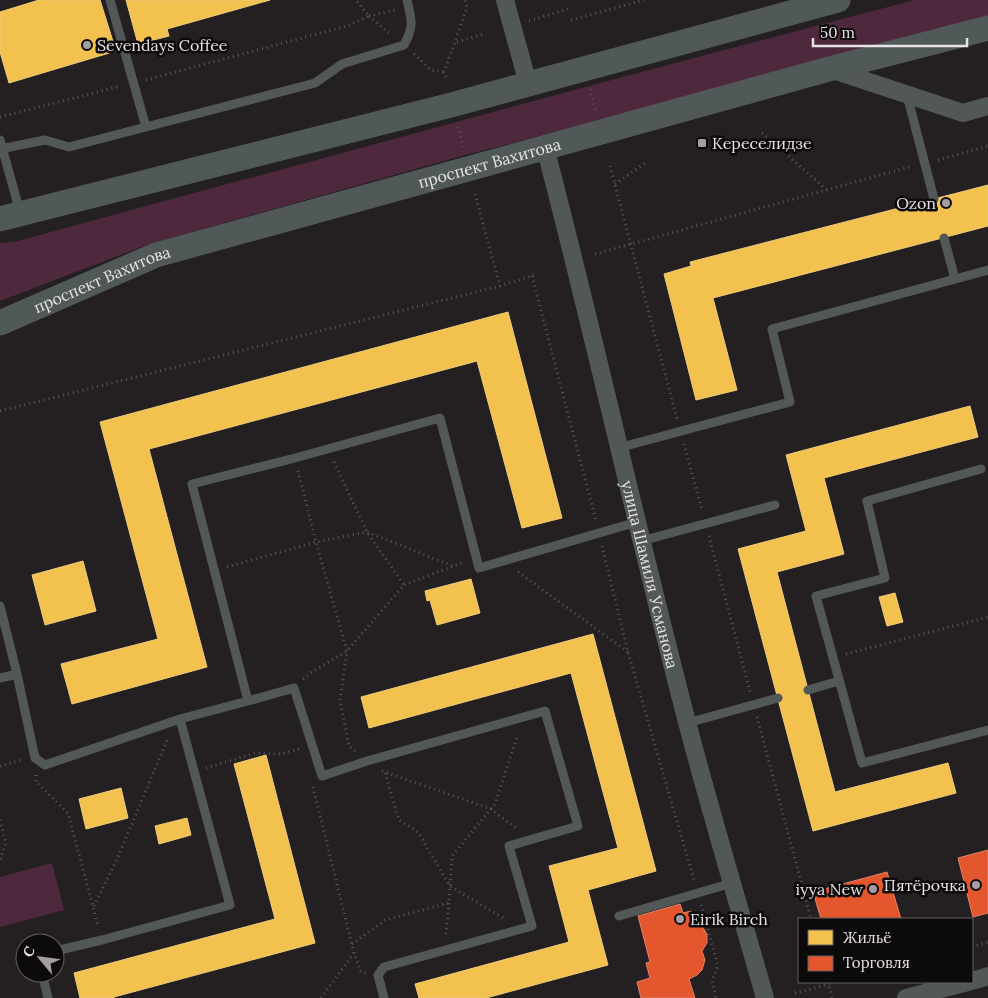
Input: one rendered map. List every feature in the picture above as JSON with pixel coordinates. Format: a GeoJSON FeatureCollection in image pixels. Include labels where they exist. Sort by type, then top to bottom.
{"type":"FeatureCollection","features":[{"type":"Feature","properties":{"kind":"main road"},"geometry":{"type":"LineString","coordinates":[[10,217],[528,84],[780,12],[838,0]]}},
{"type":"Feature","properties":{"kind":"main road","name":"проспект Вахитова"},"geometry":{"type":"LineString","coordinates":[[0,323],[156,255],[829,69],[988,28]]}},
{"type":"Feature","properties":{"kind":"street"},"geometry":{"type":"LineString","coordinates":[[506,0],[528,84]]}},
{"type":"Feature","properties":{"kind":"street"},"geometry":{"type":"LineString","coordinates":[[829,69],[963,113],[988,106]]}},
{"type":"Feature","properties":{"kind":"street","name":"улица Шамиля Усманова"},"geometry":{"type":"LineString","coordinates":[[545,147],[687,723],[765,998]]}},
{"type":"Feature","properties":{"kind":"street"},"geometry":{"type":"LineString","coordinates":[[973,981],[988,976]]}},
{"type":"Feature","properties":{"kind":"street"},"geometry":{"type":"LineString","coordinates":[[906,998],[964,983]]}},
{"type":"Feature","properties":{"kind":"lane"},"geometry":{"type":"LineString","coordinates":[[110,0],[146,127]]}},
{"type":"Feature","properties":{"kind":"lane"},"geometry":{"type":"LineString","coordinates":[[10,217],[1,146],[45,140],[69,148],[315,83],[342,64],[404,45],[410,34],[413,22],[407,0]]}},
{"type":"Feature","properties":{"kind":"lane"},"geometry":{"type":"LineString","coordinates":[[907,94],[934,198]]}},
{"type":"Feature","properties":{"kind":"lane"},"geometry":{"type":"LineString","coordinates":[[944,238],[955,279]]}},
{"type":"Feature","properties":{"kind":"lane"},"geometry":{"type":"LineString","coordinates":[[618,448],[790,402],[772,329],[988,270]]}},
{"type":"Feature","properties":{"kind":"lane"},"geometry":{"type":"LineString","coordinates":[[248,701],[192,484],[440,418],[479,568],[637,522]]}},
{"type":"Feature","properties":{"kind":"lane"},"geometry":{"type":"LineString","coordinates":[[982,469],[867,501],[884,578],[816,596],[862,763],[988,730]]}},
{"type":"Feature","properties":{"kind":"lane"},"geometry":{"type":"LineString","coordinates":[[641,541],[775,505]]}},
{"type":"Feature","properties":{"kind":"lane"},"geometry":{"type":"LineString","coordinates":[[0,606],[35,758],[45,765],[178,720],[294,688],[322,776],[367,761],[546,711],[578,826],[509,846],[532,926],[384,967],[378,976],[384,998]]}},
{"type":"Feature","properties":{"kind":"lane"},"geometry":{"type":"LineString","coordinates":[[0,678],[17,674]]}},
{"type":"Feature","properties":{"kind":"lane"},"geometry":{"type":"LineString","coordinates":[[808,690],[839,681]]}},
{"type":"Feature","properties":{"kind":"lane"},"geometry":{"type":"LineString","coordinates":[[687,723],[778,698]]}},
{"type":"Feature","properties":{"kind":"lane"},"geometry":{"type":"LineString","coordinates":[[65,948],[102,940],[230,905],[178,720]]}},
{"type":"Feature","properties":{"kind":"lane"},"geometry":{"type":"LineString","coordinates":[[619,916],[732,883]]}},
{"type":"Feature","properties":{"kind":"lane"},"geometry":{"type":"LineString","coordinates":[[44,983],[48,998]]}},
{"type":"Feature","properties":{"kind":"path"},"geometry":{"type":"LineString","coordinates":[[0,117],[134,83],[350,24],[369,16],[356,0]]}},
{"type":"Feature","properties":{"kind":"path"},"geometry":{"type":"LineString","coordinates":[[431,70],[445,75],[467,8],[464,0]]}},
{"type":"Feature","properties":{"kind":"path"},"geometry":{"type":"LineString","coordinates":[[571,20],[644,0]]}},
{"type":"Feature","properties":{"kind":"path"},"geometry":{"type":"LineString","coordinates":[[526,22],[568,9]]}},
{"type":"Feature","properties":{"kind":"path"},"geometry":{"type":"LineString","coordinates":[[456,42],[484,34]]}},
{"type":"Feature","properties":{"kind":"path"},"geometry":{"type":"LineString","coordinates":[[589,85],[598,120]]}},
{"type":"Feature","properties":{"kind":"path"},"geometry":{"type":"LineString","coordinates":[[457,122],[465,155]]}},
{"type":"Feature","properties":{"kind":"path"},"geometry":{"type":"LineString","coordinates":[[762,133],[826,190]]}},
{"type":"Feature","properties":{"kind":"path"},"geometry":{"type":"LineString","coordinates":[[596,254],[988,146]]}},
{"type":"Feature","properties":{"kind":"path"},"geometry":{"type":"LineString","coordinates":[[615,184],[645,163]]}},
{"type":"Feature","properties":{"kind":"path"},"geometry":{"type":"LineString","coordinates":[[610,166],[811,918]]}},
{"type":"Feature","properties":{"kind":"path"},"geometry":{"type":"LineString","coordinates":[[475,194],[500,286]]}},
{"type":"Feature","properties":{"kind":"path"},"geometry":{"type":"LineString","coordinates":[[0,411],[500,286],[537,274]]}},
{"type":"Feature","properties":{"kind":"path"},"geometry":{"type":"LineString","coordinates":[[532,276],[628,652],[718,966],[712,981],[716,998]]}},
{"type":"Feature","properties":{"kind":"path"},"geometry":{"type":"LineString","coordinates":[[328,448],[367,532],[404,585]]}},
{"type":"Feature","properties":{"kind":"path"},"geometry":{"type":"LineString","coordinates":[[295,458],[316,542],[348,651],[340,700],[349,746],[385,773],[491,809],[530,840]]}},
{"type":"Feature","properties":{"kind":"path"},"geometry":{"type":"LineString","coordinates":[[215,571],[316,542],[367,532],[453,566]]}},
{"type":"Feature","properties":{"kind":"path"},"geometry":{"type":"LineString","coordinates":[[294,688],[310,673],[348,651],[404,585],[469,560],[479,568]]}},
{"type":"Feature","properties":{"kind":"path"},"geometry":{"type":"LineString","coordinates":[[503,561],[628,652]]}},
{"type":"Feature","properties":{"kind":"path"},"geometry":{"type":"LineString","coordinates":[[833,657],[988,617]]}},
{"type":"Feature","properties":{"kind":"path"},"geometry":{"type":"LineString","coordinates":[[445,950],[452,856],[495,804],[523,717]]}},
{"type":"Feature","properties":{"kind":"path"},"geometry":{"type":"LineString","coordinates":[[94,907],[178,720]]}},
{"type":"Feature","properties":{"kind":"path"},"geometry":{"type":"LineString","coordinates":[[193,771],[256,753],[282,754],[312,744]]}},
{"type":"Feature","properties":{"kind":"path"},"geometry":{"type":"LineString","coordinates":[[35,758],[36,782],[68,813],[102,940]]}},
{"type":"Feature","properties":{"kind":"path"},"geometry":{"type":"LineString","coordinates":[[0,766],[18,760]]}},
{"type":"Feature","properties":{"kind":"path"},"geometry":{"type":"LineString","coordinates":[[385,773],[399,820],[418,832],[450,886],[520,929]]}},
{"type":"Feature","properties":{"kind":"path"},"geometry":{"type":"LineString","coordinates":[[322,776],[312,788],[354,953],[361,972],[378,976]]}},
{"type":"Feature","properties":{"kind":"path"},"geometry":{"type":"LineString","coordinates":[[0,820],[6,843],[0,854],[0,860]]}},
{"type":"Feature","properties":{"kind":"path"},"geometry":{"type":"LineString","coordinates":[[352,944],[385,920],[449,902]]}},
{"type":"Feature","properties":{"kind":"path"},"geometry":{"type":"LineString","coordinates":[[973,946],[988,942]]}},
{"type":"Feature","properties":{"kind":"path"},"geometry":{"type":"LineString","coordinates":[[321,998],[354,953]]}},
{"type":"Feature","properties":{"kind":"path"},"geometry":{"type":"LineString","coordinates":[[795,993],[828,983],[832,998]]}},
{"type":"Feature","properties":{"kind":"shaded area"},"geometry":{"type":"Polygon","coordinates":[[[915,0],[988,0],[988,20],[465,155],[149,244],[0,301],[0,243],[18,241],[915,0]]]}},
{"type":"Feature","properties":{"kind":"shaded area"},"geometry":{"type":"Polygon","coordinates":[[[52,863],[64,910],[0,927],[0,877],[52,863]]]}},
{"type":"Feature","properties":{"kind":"building: Жильё"},"geometry":{"type":"Polygon","coordinates":[[[39,0],[100,0],[116,51],[9,83],[0,52],[0,12],[39,0]]]}},
{"type":"Feature","properties":{"kind":"building: Жильё"},"geometry":{"type":"Polygon","coordinates":[[[126,0],[270,0],[167,29],[169,36],[138,44],[126,0]]]}},
{"type":"Feature","properties":{"kind":"building: Жильё"},"geometry":{"type":"Polygon","coordinates":[[[988,185],[988,226],[713,298],[737,390],[696,400],[664,274],[691,266],[690,262],[988,185]]]}},
{"type":"Feature","properties":{"kind":"building: Жильё"},"geometry":{"type":"Polygon","coordinates":[[[508,312],[562,518],[522,528],[477,361],[149,449],[207,667],[72,704],[61,664],[158,639],[100,422],[508,312]]]}},
{"type":"Feature","properties":{"kind":"building: Жильё"},"geometry":{"type":"Polygon","coordinates":[[[970,406],[978,437],[824,478],[844,554],[777,572],[835,792],[948,763],[956,793],[813,831],[738,549],[806,531],[786,455],[970,406]]]}},
{"type":"Feature","properties":{"kind":"building: Жильё"},"geometry":{"type":"Polygon","coordinates":[[[83,561],[96,611],[45,625],[32,575],[83,561]]]}},
{"type":"Feature","properties":{"kind":"building: Жильё"},"geometry":{"type":"Polygon","coordinates":[[[471,579],[480,613],[437,625],[430,600],[427,601],[425,591],[471,579]]]}},
{"type":"Feature","properties":{"kind":"building: Жильё"},"geometry":{"type":"Polygon","coordinates":[[[895,593],[903,622],[887,626],[879,597],[895,593]]]}},
{"type":"Feature","properties":{"kind":"building: Жильё"},"geometry":{"type":"Polygon","coordinates":[[[593,634],[656,871],[588,890],[608,965],[486,998],[419,998],[415,984],[569,942],[549,866],[618,848],[571,673],[369,728],[361,697],[593,634]]]}},
{"type":"Feature","properties":{"kind":"building: Жильё"},"geometry":{"type":"Polygon","coordinates":[[[266,755],[315,943],[114,998],[80,998],[74,973],[275,919],[234,764],[266,755]]]}},
{"type":"Feature","properties":{"kind":"building: Жильё"},"geometry":{"type":"Polygon","coordinates":[[[121,788],[128,818],[86,829],[79,799],[121,788]]]}},
{"type":"Feature","properties":{"kind":"building: Жильё"},"geometry":{"type":"Polygon","coordinates":[[[187,818],[191,835],[159,844],[155,826],[187,818]]]}},
{"type":"Feature","properties":{"kind":"building: Торговля","name":"Пятёрочка"},"geometry":{"type":"Polygon","coordinates":[[[988,850],[988,913],[973,917],[958,858],[988,850]]]}},
{"type":"Feature","properties":{"kind":"building: Торговля"},"geometry":{"type":"Polygon","coordinates":[[[887,872],[901,918],[821,918],[813,892],[887,872]]]}},
{"type":"Feature","properties":{"kind":"building: Торговля"},"geometry":{"type":"Polygon","coordinates":[[[680,904],[683,913],[691,911],[694,921],[702,926],[707,934],[707,943],[702,951],[705,960],[702,970],[689,979],[695,998],[641,998],[637,982],[650,978],[646,963],[650,962],[638,916],[680,904]]]}},
{"type":"Feature","properties":{"kind":"place","name":"Sevendays Coffee"},"geometry":{"type":"Point","coordinates":[87,45]}},
{"type":"Feature","properties":{"kind":"place","name":"Кереселидзе"},"geometry":{"type":"Point","coordinates":[702,143]}},
{"type":"Feature","properties":{"kind":"place","name":"Ozon"},"geometry":{"type":"Point","coordinates":[946,203]}},
{"type":"Feature","properties":{"kind":"place","name":"Пятёрочка"},"geometry":{"type":"Point","coordinates":[976,885]}},
{"type":"Feature","properties":{"kind":"place","name":"iyya New"},"geometry":{"type":"Point","coordinates":[873,889]}},
{"type":"Feature","properties":{"kind":"place","name":"Eirik Birch"},"geometry":{"type":"Point","coordinates":[680,919]}}]}
